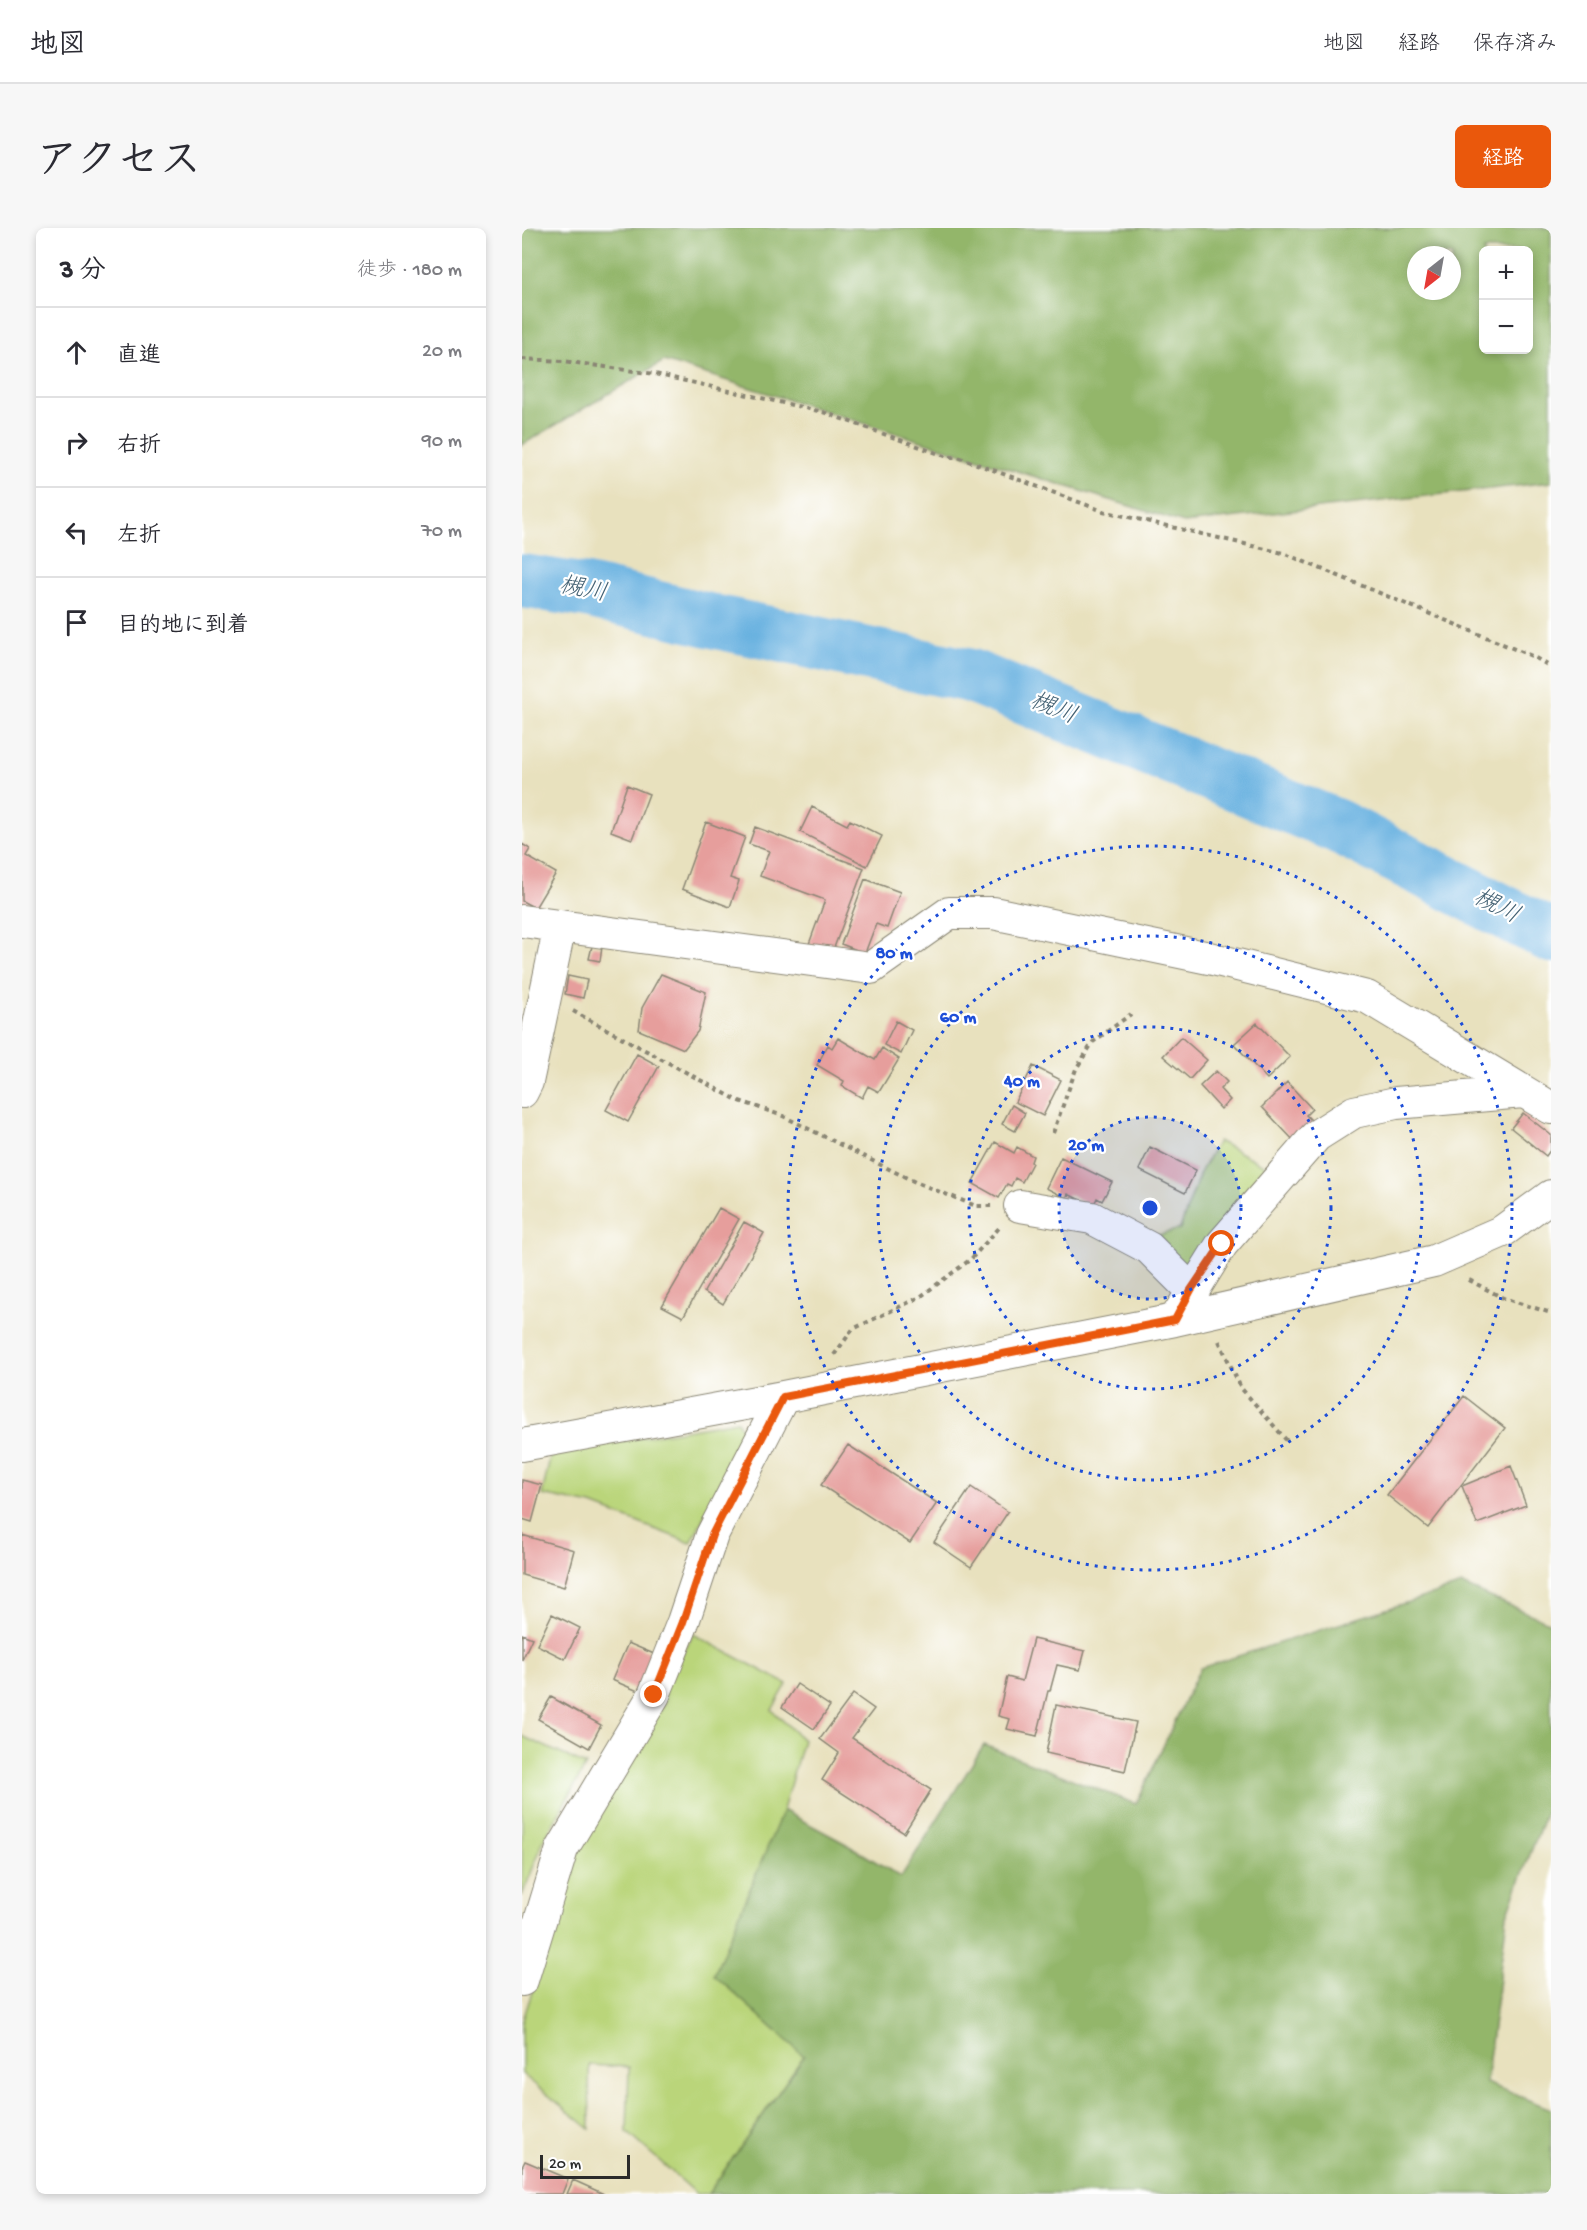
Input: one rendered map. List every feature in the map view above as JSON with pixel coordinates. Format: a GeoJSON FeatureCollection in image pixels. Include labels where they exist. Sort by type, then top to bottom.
{"type":"FeatureCollection","features":[{"type":"Feature","properties":{"kind":"street"},"geometry":{"type":"LineString","coordinates":[[522,921],[871,968],[949,913],[993,913],[1209,958],[1367,997],[1551,1107]]}},
{"type":"Feature","properties":{"kind":"street"},"geometry":{"type":"LineString","coordinates":[[522,1092],[546,996],[560,926]]}},
{"type":"Feature","properties":{"kind":"street"},"geometry":{"type":"LineString","coordinates":[[1198,1302],[1222,1244],[1316,1136],[1354,1112],[1396,1102],[1523,1092]]}},
{"type":"Feature","properties":{"kind":"street"},"geometry":{"type":"LineString","coordinates":[[522,1445],[795,1395],[1175,1320],[1198,1302],[1434,1261],[1503,1232],[1551,1196]]}},
{"type":"Feature","properties":{"kind":"street"},"geometry":{"type":"LineString","coordinates":[[1020,1206],[1092,1218],[1149,1248],[1198,1302]]}},
{"type":"Feature","properties":{"kind":"street"},"geometry":{"type":"LineString","coordinates":[[522,1980],[562,1849],[654,1695],[683,1622],[712,1535],[795,1395]]}},
{"type":"Feature","properties":{"kind":"path"},"geometry":{"type":"LineString","coordinates":[[522,359],[563,361],[655,374],[823,412],[948,457],[958,457],[1103,511],[1283,553],[1534,657],[1551,667]]}},
{"type":"Feature","properties":{"kind":"path"},"geometry":{"type":"LineString","coordinates":[[546,996],[737,1100],[783,1116],[915,1182],[976,1206],[1020,1206]]}},
{"type":"Feature","properties":{"kind":"path"},"geometry":{"type":"LineString","coordinates":[[1053,1133],[1076,1069],[1093,1042],[1131,1014]]}},
{"type":"Feature","properties":{"kind":"path"},"geometry":{"type":"LineString","coordinates":[[795,1395],[853,1329],[920,1297],[971,1259],[1020,1206]]}},
{"type":"Feature","properties":{"kind":"path"},"geometry":{"type":"LineString","coordinates":[[1434,1261],[1503,1298],[1551,1313]]}},
{"type":"Feature","properties":{"kind":"path"},"geometry":{"type":"LineString","coordinates":[[1198,1302],[1241,1388],[1288,1442]]}},
{"type":"Feature","properties":{"kind":"green space"},"geometry":{"type":"Polygon","coordinates":[[[522,228],[1551,228],[1551,482],[1184,523],[664,361],[522,445],[522,228]]]}},
{"type":"Feature","properties":{"kind":"green space"},"geometry":{"type":"Polygon","coordinates":[[[1218,1141],[1273,1170],[1190,1271],[1145,1239],[1180,1229],[1200,1173],[1218,1141]]]}},
{"type":"Feature","properties":{"kind":"green space"},"geometry":{"type":"Polygon","coordinates":[[[737,1421],[745,1433],[691,1543],[592,1505],[542,1495],[551,1453],[737,1421]]]}},
{"type":"Feature","properties":{"kind":"green space"},"geometry":{"type":"Polygon","coordinates":[[[1462,1585],[1551,1623],[1551,1799],[1507,1915],[1486,2083],[1551,2109],[1551,2194],[708,2194],[804,2056],[714,1975],[783,1810],[901,1877],[984,1745],[1136,1804],[1200,1668],[1462,1585]]]}},
{"type":"Feature","properties":{"kind":"green space"},"geometry":{"type":"Polygon","coordinates":[[[693,1634],[787,1684],[772,1710],[803,1740],[783,1810],[804,2056],[708,2194],[697,2194],[627,2132],[629,2067],[589,2065],[590,2129],[522,2074],[522,2023],[576,1855],[693,1634]]]}},
{"type":"Feature","properties":{"kind":"green space"},"geometry":{"type":"Polygon","coordinates":[[[522,1736],[586,1765],[543,1842],[522,1896],[522,1736]]]}},
{"type":"Feature","properties":{"kind":"building"},"geometry":{"type":"Polygon","coordinates":[[[627,785],[649,794],[632,839],[611,831],[627,785]]]}},
{"type":"Feature","properties":{"kind":"building"},"geometry":{"type":"Polygon","coordinates":[[[812,807],[847,825],[850,820],[882,836],[867,866],[800,832],[812,807]]]}},
{"type":"Feature","properties":{"kind":"building"},"geometry":{"type":"Polygon","coordinates":[[[706,822],[745,837],[730,878],[739,881],[730,907],[682,889],[706,822]]]}},
{"type":"Feature","properties":{"kind":"building"},"geometry":{"type":"Polygon","coordinates":[[[755,827],[864,868],[832,953],[809,944],[825,900],[760,876],[769,851],[749,844],[755,827]]]}},
{"type":"Feature","properties":{"kind":"building"},"geometry":{"type":"Polygon","coordinates":[[[522,844],[530,849],[526,856],[556,873],[535,908],[522,901],[522,844]]]}},
{"type":"Feature","properties":{"kind":"building"},"geometry":{"type":"Polygon","coordinates":[[[865,879],[900,892],[887,928],[876,924],[865,953],[841,944],[865,879]]]}},
{"type":"Feature","properties":{"kind":"building"},"geometry":{"type":"Polygon","coordinates":[[[592,946],[602,947],[600,961],[589,959],[592,946]]]}},
{"type":"Feature","properties":{"kind":"building"},"geometry":{"type":"Polygon","coordinates":[[[661,974],[706,992],[698,1031],[684,1049],[639,1030],[642,1008],[661,974]]]}},
{"type":"Feature","properties":{"kind":"building"},"geometry":{"type":"Polygon","coordinates":[[[568,976],[587,980],[583,998],[565,994],[568,976]]]}},
{"type":"Feature","properties":{"kind":"building"},"geometry":{"type":"Polygon","coordinates":[[[896,1021],[912,1030],[901,1054],[884,1045],[896,1021]]]}},
{"type":"Feature","properties":{"kind":"building"},"geometry":{"type":"Polygon","coordinates":[[[1257,1023],[1290,1057],[1267,1079],[1234,1044],[1257,1023]]]}},
{"type":"Feature","properties":{"kind":"building"},"geometry":{"type":"Polygon","coordinates":[[[1181,1037],[1207,1060],[1190,1079],[1163,1056],[1181,1037]]]}},
{"type":"Feature","properties":{"kind":"building"},"geometry":{"type":"Polygon","coordinates":[[[838,1038],[875,1060],[882,1048],[899,1059],[879,1092],[868,1086],[862,1098],[842,1086],[844,1081],[817,1065],[828,1045],[832,1048],[838,1038]]]}},
{"type":"Feature","properties":{"kind":"building"},"geometry":{"type":"Polygon","coordinates":[[[637,1054],[659,1066],[628,1122],[606,1110],[637,1054]]]}},
{"type":"Feature","properties":{"kind":"building"},"geometry":{"type":"Polygon","coordinates":[[[1033,1066],[1061,1080],[1043,1116],[1015,1102],[1033,1066]]]}},
{"type":"Feature","properties":{"kind":"building"},"geometry":{"type":"Polygon","coordinates":[[[1216,1071],[1227,1082],[1220,1089],[1230,1100],[1221,1109],[1200,1086],[1216,1071]]]}},
{"type":"Feature","properties":{"kind":"building"},"geometry":{"type":"Polygon","coordinates":[[[1287,1082],[1312,1109],[1306,1115],[1316,1125],[1297,1144],[1262,1107],[1287,1082]]]}},
{"type":"Feature","properties":{"kind":"building"},"geometry":{"type":"Polygon","coordinates":[[[1012,1105],[1025,1113],[1015,1131],[1002,1124],[1012,1105]]]}},
{"type":"Feature","properties":{"kind":"building"},"geometry":{"type":"Polygon","coordinates":[[[1523,1113],[1551,1135],[1551,1149],[1546,1156],[1511,1128],[1523,1113]]]}},
{"type":"Feature","properties":{"kind":"building"},"geometry":{"type":"Polygon","coordinates":[[[995,1142],[1014,1153],[1017,1147],[1033,1156],[1032,1163],[1022,1182],[1015,1178],[1011,1186],[1007,1184],[999,1198],[972,1183],[995,1142]]]}},
{"type":"Feature","properties":{"kind":"building"},"geometry":{"type":"Polygon","coordinates":[[[1150,1147],[1196,1170],[1185,1193],[1139,1170],[1150,1147]]]}},
{"type":"Feature","properties":{"kind":"building"},"geometry":{"type":"Polygon","coordinates":[[[1061,1157],[1112,1182],[1102,1201],[1097,1198],[1093,1206],[1068,1194],[1066,1198],[1046,1188],[1061,1157]]]}},
{"type":"Feature","properties":{"kind":"building"},"geometry":{"type":"Polygon","coordinates":[[[719,1208],[739,1219],[683,1317],[662,1306],[719,1208]]]}},
{"type":"Feature","properties":{"kind":"building"},"geometry":{"type":"Polygon","coordinates":[[[744,1222],[764,1233],[723,1304],[704,1292],[744,1222]]]}},
{"type":"Feature","properties":{"kind":"building"},"geometry":{"type":"Polygon","coordinates":[[[1464,1396],[1505,1428],[1428,1528],[1387,1495],[1464,1396]]]}},
{"type":"Feature","properties":{"kind":"building"},"geometry":{"type":"Polygon","coordinates":[[[848,1445],[937,1503],[910,1543],[821,1485],[848,1445]]]}},
{"type":"Feature","properties":{"kind":"building"},"geometry":{"type":"Polygon","coordinates":[[[1511,1466],[1526,1505],[1477,1524],[1462,1486],[1511,1466]]]}},
{"type":"Feature","properties":{"kind":"building"},"geometry":{"type":"Polygon","coordinates":[[[522,1480],[542,1485],[532,1522],[522,1519],[522,1480]]]}},
{"type":"Feature","properties":{"kind":"building"},"geometry":{"type":"Polygon","coordinates":[[[971,1487],[1008,1512],[971,1567],[934,1542],[971,1487]]]}},
{"type":"Feature","properties":{"kind":"building"},"geometry":{"type":"Polygon","coordinates":[[[522,1535],[574,1550],[564,1587],[522,1575],[522,1535]]]}},
{"type":"Feature","properties":{"kind":"building"},"geometry":{"type":"Polygon","coordinates":[[[552,1614],[580,1628],[565,1659],[537,1645],[552,1614]]]}},
{"type":"Feature","properties":{"kind":"building"},"geometry":{"type":"Polygon","coordinates":[[[522,1634],[532,1638],[522,1660],[522,1634]]]}},
{"type":"Feature","properties":{"kind":"building"},"geometry":{"type":"Polygon","coordinates":[[[1033,1639],[1085,1651],[1080,1670],[1057,1665],[1037,1736],[1007,1729],[1010,1719],[998,1716],[1007,1677],[1022,1681],[1033,1639]]]}},
{"type":"Feature","properties":{"kind":"building"},"geometry":{"type":"Polygon","coordinates":[[[628,1643],[654,1654],[638,1691],[612,1680],[628,1643]]]}},
{"type":"Feature","properties":{"kind":"building"},"geometry":{"type":"Polygon","coordinates":[[[797,1684],[830,1706],[814,1729],[782,1707],[797,1684]]]}},
{"type":"Feature","properties":{"kind":"building"},"geometry":{"type":"Polygon","coordinates":[[[853,1694],[874,1709],[852,1738],[931,1790],[904,1833],[822,1780],[839,1753],[820,1739],[853,1694]]]}},
{"type":"Feature","properties":{"kind":"building"},"geometry":{"type":"Polygon","coordinates":[[[551,1697],[601,1725],[589,1748],[538,1719],[551,1697]]]}},
{"type":"Feature","properties":{"kind":"building"},"geometry":{"type":"Polygon","coordinates":[[[1056,1705],[1136,1722],[1125,1771],[1046,1753],[1056,1705]]]}},
{"type":"Feature","properties":{"kind":"building"},"geometry":{"type":"Polygon","coordinates":[[[525,2161],[568,2179],[562,2194],[522,2194],[522,2167],[525,2161]]]}},
{"type":"Feature","properties":{"kind":"building"},"geometry":{"type":"Polygon","coordinates":[[[573,2180],[604,2194],[567,2194],[573,2180]]]}},
{"type":"Feature","properties":{"kind":"waterway","name":"槻川"},"geometry":{"type":"LineString","coordinates":[[522,581],[587,591],[717,622],[971,676],[1337,826],[1551,936]]}},
{"type":"Feature","properties":{"kind":"route"},"geometry":{"type":"LineString","coordinates":[[654,1695],[683,1622],[712,1535],[783,1397],[1175,1320],[1191,1290],[1222,1244]]}}]}
